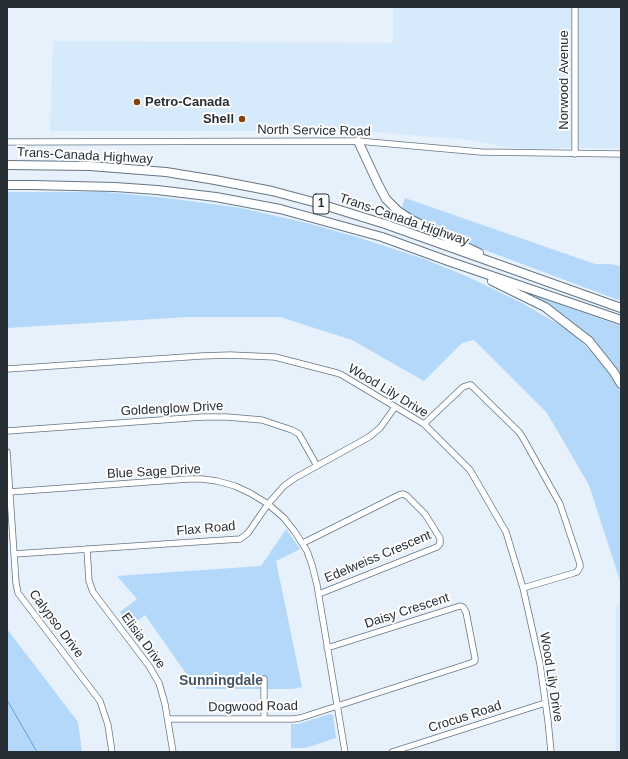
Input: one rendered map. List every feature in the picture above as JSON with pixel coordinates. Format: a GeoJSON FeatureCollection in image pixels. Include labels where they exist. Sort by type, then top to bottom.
{"type":"FeatureCollection","features":[{"type":"Feature","properties":{"kind":"highway"},"geometry":{"type":"LineString","coordinates":[[358,141],[386,198],[398,211],[435,232],[520,272]]}},
{"type":"Feature","properties":{"kind":"highway","name":"Trans-Canada Highway"},"geometry":{"type":"LineString","coordinates":[[7,165],[90,166],[166,172],[272,191],[385,224],[621,308]]}},
{"type":"Feature","properties":{"kind":"highway","name":"Trans-Canada Highway"},"geometry":{"type":"LineString","coordinates":[[7,185],[114,187],[157,190],[216,197],[280,209],[382,237],[621,320]]}},
{"type":"Feature","properties":{"kind":"highway"},"geometry":{"type":"LineString","coordinates":[[448,261],[545,307],[589,341],[621,384]]}},
{"type":"Feature","properties":{"kind":"street","name":"Norwood Avenue"},"geometry":{"type":"LineString","coordinates":[[575,154],[576,7]]}},
{"type":"Feature","properties":{"kind":"street","name":"North Service Road"},"geometry":{"type":"LineString","coordinates":[[7,142],[358,141],[481,152],[621,154]]}},
{"type":"Feature","properties":{"kind":"street","name":"Wood Lily Drive"},"geometry":{"type":"LineString","coordinates":[[7,370],[201,356],[230,355],[274,357],[337,373],[424,424],[473,473],[504,529],[523,588],[530,619],[538,658],[551,752]]}},
{"type":"Feature","properties":{"kind":"street"},"geometry":{"type":"LineString","coordinates":[[424,424],[463,387],[469,385],[474,387],[519,432],[523,438],[560,504],[580,567],[577,572],[523,588]]}},
{"type":"Feature","properties":{"kind":"street","name":"Flax Road"},"geometry":{"type":"LineString","coordinates":[[14,554],[240,539],[248,533],[268,504],[289,482],[375,433],[385,422],[395,407]]}},
{"type":"Feature","properties":{"kind":"street","name":"Goldenglow Drive"},"geometry":{"type":"LineString","coordinates":[[7,431],[203,417],[227,417],[262,420],[292,430],[299,434],[317,466]]}},
{"type":"Feature","properties":{"kind":"street","name":"Calypso Drive"},"geometry":{"type":"LineString","coordinates":[[7,452],[16,583],[18,593],[100,701],[108,726],[112,752]]}},
{"type":"Feature","properties":{"kind":"street","name":"Blue Sage Drive"},"geometry":{"type":"LineString","coordinates":[[9,492],[196,479],[217,481],[235,486],[268,504],[284,518],[295,532],[312,565],[319,594],[345,752]]}},
{"type":"Feature","properties":{"kind":"street","name":"Edelweiss Crescent"},"geometry":{"type":"LineString","coordinates":[[302,543],[403,494],[407,496],[425,514],[440,538],[440,544],[437,547],[319,594]]}},
{"type":"Feature","properties":{"kind":"street","name":"Elisia Drive"},"geometry":{"type":"LineString","coordinates":[[87,548],[89,581],[91,589],[153,671],[162,690],[173,752]]}},
{"type":"Feature","properties":{"kind":"street","name":"Daisy Crescent"},"geometry":{"type":"LineString","coordinates":[[328,648],[460,606],[463,607],[466,612],[475,656],[475,661],[471,663],[337,706]]}},
{"type":"Feature","properties":{"kind":"street"},"geometry":{"type":"LineString","coordinates":[[264,679],[264,719]]}},
{"type":"Feature","properties":{"kind":"street","name":"Crocus Road"},"geometry":{"type":"LineString","coordinates":[[392,752],[545,703]]}},
{"type":"Feature","properties":{"kind":"street","name":"Dogwood Road"},"geometry":{"type":"LineString","coordinates":[[168,719],[300,718],[337,706]]}},
{"type":"Feature","properties":{"kind":"shaded area"},"geometry":{"type":"Polygon","coordinates":[[[393,7],[621,7],[621,148],[510,148],[472,140],[360,131],[50,131],[53,41],[393,43],[393,7]]]}},
{"type":"Feature","properties":{"kind":"shaded area"},"geometry":{"type":"Polygon","coordinates":[[[7,192],[106,192],[167,198],[241,208],[307,223],[360,238],[424,259],[466,276],[520,302],[572,332],[601,362],[621,392],[621,584],[589,485],[547,413],[474,340],[462,343],[424,381],[352,340],[280,317],[188,317],[7,328],[7,192]]]}},
{"type":"Feature","properties":{"kind":"shaded area"},"geometry":{"type":"Polygon","coordinates":[[[405,198],[595,264],[621,266],[621,301],[474,246],[414,218],[402,207],[405,198]]]}},
{"type":"Feature","properties":{"kind":"shaded area"},"geometry":{"type":"Polygon","coordinates":[[[519,290],[621,326],[621,378],[601,349],[582,330],[565,316],[519,290]]]}},
{"type":"Feature","properties":{"kind":"shaded area"},"geometry":{"type":"Polygon","coordinates":[[[286,529],[300,549],[276,561],[302,687],[293,689],[197,689],[145,615],[130,627],[120,612],[137,599],[117,576],[261,566],[286,529]]]}},
{"type":"Feature","properties":{"kind":"shaded area"},"geometry":{"type":"Polygon","coordinates":[[[621,602],[621,752],[616,752],[616,609],[621,602]]]}},
{"type":"Feature","properties":{"kind":"shaded area"},"geometry":{"type":"Polygon","coordinates":[[[7,629],[78,722],[82,752],[7,752],[7,629]]]}},
{"type":"Feature","properties":{"kind":"shaded area"},"geometry":{"type":"Polygon","coordinates":[[[330,714],[333,715],[336,738],[305,748],[291,748],[291,724],[298,724],[330,714]]]}},
{"type":"Feature","properties":{"kind":"waterway"},"geometry":{"type":"LineString","coordinates":[[7,700],[37,752]]}},
{"type":"Feature","properties":{"kind":"place","name":"Petro-Canada"},"geometry":{"type":"Point","coordinates":[137,102]}},
{"type":"Feature","properties":{"kind":"place","name":"Shell"},"geometry":{"type":"Point","coordinates":[242,119]}},
{"type":"Feature","properties":{"kind":"district","name":"Sunningdale"},"geometry":{"type":"Point","coordinates":[221,681]}}]}
